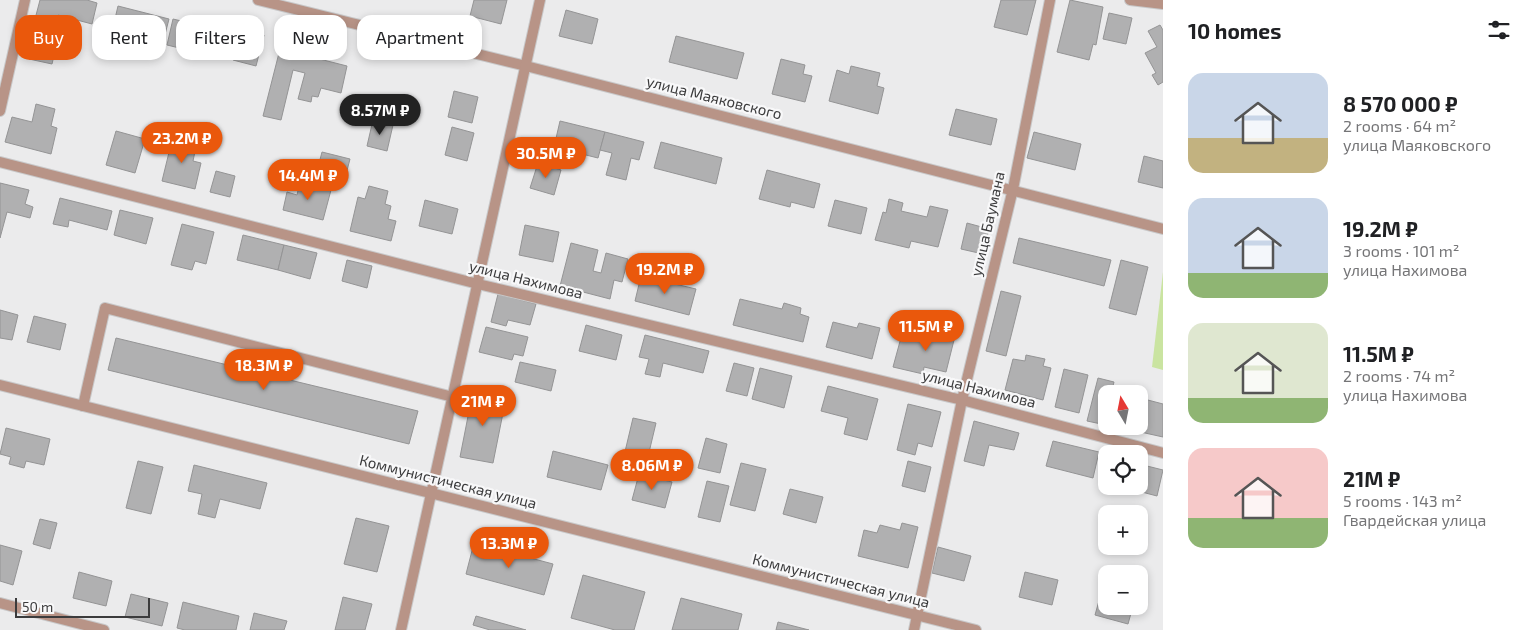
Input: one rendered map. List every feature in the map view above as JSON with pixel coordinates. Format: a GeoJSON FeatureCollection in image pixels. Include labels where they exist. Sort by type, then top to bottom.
{"type":"FeatureCollection","features":[{"type":"Feature","properties":{"kind":"street"},"geometry":{"type":"LineString","coordinates":[[0,111],[25,0]]}},
{"type":"Feature","properties":{"kind":"street","name":"улица Маяковского"},"geometry":{"type":"LineString","coordinates":[[258,0],[1013,189],[1163,229]]}},
{"type":"Feature","properties":{"kind":"street"},"geometry":{"type":"LineString","coordinates":[[401,630],[540,0]]}},
{"type":"Feature","properties":{"kind":"street","name":"улица Баумана"},"geometry":{"type":"LineString","coordinates":[[914,630],[962,400],[1013,189],[1050,0]]}},
{"type":"Feature","properties":{"kind":"street"},"geometry":{"type":"LineString","coordinates":[[1130,0],[1163,4]]}},
{"type":"Feature","properties":{"kind":"street","name":"улица Нахимова"},"geometry":{"type":"LineString","coordinates":[[0,162],[478,284],[962,400],[1163,453]]}},
{"type":"Feature","properties":{"kind":"street"},"geometry":{"type":"LineString","coordinates":[[83,406],[105,308],[453,398]]}},
{"type":"Feature","properties":{"kind":"street","name":"Коммунистическая улица"},"geometry":{"type":"LineString","coordinates":[[0,386],[976,630]]}},
{"type":"Feature","properties":{"kind":"street"},"geometry":{"type":"LineString","coordinates":[[0,604],[104,630]]}},
{"type":"Feature","properties":{"kind":"green space"},"geometry":{"type":"Polygon","coordinates":[[[1163,272],[1163,370],[1152,367],[1163,272]]]}},
{"type":"Feature","properties":{"kind":"building"},"geometry":{"type":"Polygon","coordinates":[[[40,0],[87,0],[97,3],[94,15],[92,15],[92,24],[82,21],[82,15],[36,15],[40,0]]]}},
{"type":"Feature","properties":{"kind":"building"},"geometry":{"type":"Polygon","coordinates":[[[474,0],[507,0],[501,24],[482,19],[482,15],[470,15],[474,0]]]}},
{"type":"Feature","properties":{"kind":"building"},"geometry":{"type":"Polygon","coordinates":[[[1001,0],[1036,0],[1027,35],[994,27],[1001,0]]]}},
{"type":"Feature","properties":{"kind":"building"},"geometry":{"type":"Polygon","coordinates":[[[1070,0],[1103,7],[1096,45],[1093,44],[1089,60],[1057,52],[1070,0]]]}},
{"type":"Feature","properties":{"kind":"building"},"geometry":{"type":"Polygon","coordinates":[[[118,6],[153,15],[116,15],[118,6]]]}},
{"type":"Feature","properties":{"kind":"building"},"geometry":{"type":"Polygon","coordinates":[[[566,10],[598,19],[592,44],[559,36],[566,10]]]}},
{"type":"Feature","properties":{"kind":"building"},"geometry":{"type":"Polygon","coordinates":[[[1109,13],[1132,18],[1126,44],[1103,39],[1109,13]]]}},
{"type":"Feature","properties":{"kind":"building"},"geometry":{"type":"Polygon","coordinates":[[[166,18],[169,19],[166,31],[166,18]]]}},
{"type":"Feature","properties":{"kind":"building"},"geometry":{"type":"Polygon","coordinates":[[[173,19],[176,20],[176,47],[167,45],[173,19]]]}},
{"type":"Feature","properties":{"kind":"building"},"geometry":{"type":"Polygon","coordinates":[[[1160,25],[1163,30],[1163,82],[1158,85],[1152,75],[1156,73],[1145,53],[1157,47],[1148,31],[1160,25]]]}},
{"type":"Feature","properties":{"kind":"building"},"geometry":{"type":"Polygon","coordinates":[[[676,36],[744,53],[737,79],[669,62],[676,36]]]}},
{"type":"Feature","properties":{"kind":"building"},"geometry":{"type":"Polygon","coordinates":[[[781,59],[805,65],[803,74],[812,76],[805,102],[772,94],[781,59]]]}},
{"type":"Feature","properties":{"kind":"building"},"geometry":{"type":"Polygon","coordinates":[[[34,60],[53,60],[52,64],[34,60]]]}},
{"type":"Feature","properties":{"kind":"building"},"geometry":{"type":"Polygon","coordinates":[[[233,60],[258,60],[256,66],[233,60]]]}},
{"type":"Feature","properties":{"kind":"building"},"geometry":{"type":"Polygon","coordinates":[[[277,60],[323,60],[347,66],[341,93],[321,88],[318,97],[312,96],[311,102],[298,99],[305,73],[293,70],[281,120],[263,116],[277,60]]]}},
{"type":"Feature","properties":{"kind":"building"},"geometry":{"type":"Polygon","coordinates":[[[851,66],[880,73],[877,86],[884,88],[878,114],[829,101],[837,70],[849,74],[851,66]]]}},
{"type":"Feature","properties":{"kind":"building"},"geometry":{"type":"Polygon","coordinates":[[[454,91],[478,97],[472,123],[448,117],[454,91]]]}},
{"type":"Feature","properties":{"kind":"building"},"geometry":{"type":"Polygon","coordinates":[[[36,104],[55,109],[51,126],[57,128],[51,154],[5,142],[12,117],[32,122],[36,104]]]}},
{"type":"Feature","properties":{"kind":"building"},"geometry":{"type":"Polygon","coordinates":[[[956,109],[997,119],[991,145],[949,135],[956,109]]]}},
{"type":"Feature","properties":{"kind":"building"},"geometry":{"type":"Polygon","coordinates":[[[373,120],[393,125],[387,151],[367,146],[373,120]]]}},
{"type":"Feature","properties":{"kind":"building"},"geometry":{"type":"Polygon","coordinates":[[[560,121],[605,132],[598,158],[554,147],[560,121]]]}},
{"type":"Feature","properties":{"kind":"building"},"geometry":{"type":"Polygon","coordinates":[[[452,127],[474,133],[467,161],[445,155],[452,127]]]}},
{"type":"Feature","properties":{"kind":"building"},"geometry":{"type":"Polygon","coordinates":[[[116,131],[145,139],[135,173],[106,165],[116,131]]]}},
{"type":"Feature","properties":{"kind":"building"},"geometry":{"type":"Polygon","coordinates":[[[605,132],[644,142],[639,160],[631,158],[626,180],[606,175],[612,153],[600,150],[605,132]]]}},
{"type":"Feature","properties":{"kind":"building"},"geometry":{"type":"Polygon","coordinates":[[[1034,132],[1081,144],[1075,170],[1027,158],[1034,132]]]}},
{"type":"Feature","properties":{"kind":"building"},"geometry":{"type":"Polygon","coordinates":[[[173,136],[197,142],[193,161],[201,163],[195,189],[162,181],[173,136]]]}},
{"type":"Feature","properties":{"kind":"building"},"geometry":{"type":"Polygon","coordinates":[[[661,142],[722,158],[716,184],[654,168],[661,142]]]}},
{"type":"Feature","properties":{"kind":"building"},"geometry":{"type":"Polygon","coordinates":[[[322,152],[350,159],[345,178],[317,171],[322,152]]]}},
{"type":"Feature","properties":{"kind":"building"},"geometry":{"type":"Polygon","coordinates":[[[1144,156],[1163,161],[1163,188],[1138,182],[1144,156]]]}},
{"type":"Feature","properties":{"kind":"building"},"geometry":{"type":"Polygon","coordinates":[[[538,163],[561,170],[554,195],[530,188],[538,163]]]}},
{"type":"Feature","properties":{"kind":"building"},"geometry":{"type":"Polygon","coordinates":[[[767,170],[820,184],[814,208],[791,202],[790,207],[759,199],[767,170]]]}},
{"type":"Feature","properties":{"kind":"building"},"geometry":{"type":"Polygon","coordinates":[[[216,171],[235,176],[230,197],[210,192],[216,171]]]}},
{"type":"Feature","properties":{"kind":"building"},"geometry":{"type":"Polygon","coordinates":[[[300,182],[331,190],[323,220],[283,210],[287,192],[297,195],[300,182]]]}},
{"type":"Feature","properties":{"kind":"building"},"geometry":{"type":"Polygon","coordinates":[[[0,183],[29,190],[25,204],[33,207],[30,218],[7,212],[0,238],[0,183]]]}},
{"type":"Feature","properties":{"kind":"building"},"geometry":{"type":"Polygon","coordinates":[[[369,186],[388,191],[385,204],[391,206],[388,219],[396,221],[391,241],[350,231],[358,197],[365,199],[369,186]]]}},
{"type":"Feature","properties":{"kind":"building"},"geometry":{"type":"Polygon","coordinates":[[[60,198],[112,211],[107,230],[69,220],[68,227],[53,224],[60,198]]]}},
{"type":"Feature","properties":{"kind":"building"},"geometry":{"type":"Polygon","coordinates":[[[889,199],[903,203],[901,211],[927,217],[930,206],[948,210],[938,247],[911,241],[909,248],[875,240],[883,212],[886,213],[889,199]]]}},
{"type":"Feature","properties":{"kind":"building"},"geometry":{"type":"Polygon","coordinates":[[[425,200],[458,209],[452,234],[419,226],[425,200]]]}},
{"type":"Feature","properties":{"kind":"building"},"geometry":{"type":"Polygon","coordinates":[[[835,200],[867,208],[861,234],[828,226],[835,200]]]}},
{"type":"Feature","properties":{"kind":"building"},"geometry":{"type":"Polygon","coordinates":[[[120,210],[153,218],[146,244],[114,235],[120,210]]]}},
{"type":"Feature","properties":{"kind":"building"},"geometry":{"type":"Polygon","coordinates":[[[967,223],[989,229],[983,254],[961,249],[967,223]]]}},
{"type":"Feature","properties":{"kind":"building"},"geometry":{"type":"Polygon","coordinates":[[[182,224],[214,232],[206,264],[195,261],[192,270],[171,265],[182,224]]]}},
{"type":"Feature","properties":{"kind":"building"},"geometry":{"type":"Polygon","coordinates":[[[525,225],[559,232],[553,262],[519,255],[525,225]]]}},
{"type":"Feature","properties":{"kind":"building"},"geometry":{"type":"Polygon","coordinates":[[[243,235],[284,245],[278,270],[237,260],[243,235]]]}},
{"type":"Feature","properties":{"kind":"building"},"geometry":{"type":"Polygon","coordinates":[[[1019,238],[1111,260],[1104,286],[1013,263],[1019,238]]]}},
{"type":"Feature","properties":{"kind":"building"},"geometry":{"type":"Polygon","coordinates":[[[571,243],[598,250],[593,271],[601,273],[606,253],[628,259],[622,282],[614,280],[610,299],[560,286],[571,243]]]}},
{"type":"Feature","properties":{"kind":"building"},"geometry":{"type":"Polygon","coordinates":[[[284,245],[317,253],[310,279],[278,270],[284,245]]]}},
{"type":"Feature","properties":{"kind":"building"},"geometry":{"type":"Polygon","coordinates":[[[347,260],[372,266],[367,288],[342,281],[347,260]]]}},
{"type":"Feature","properties":{"kind":"building"},"geometry":{"type":"Polygon","coordinates":[[[1121,260],[1148,267],[1136,315],[1109,308],[1121,260]]]}},
{"type":"Feature","properties":{"kind":"building"},"geometry":{"type":"Polygon","coordinates":[[[641,276],[696,289],[689,315],[635,301],[641,276]]]}},
{"type":"Feature","properties":{"kind":"building"},"geometry":{"type":"Polygon","coordinates":[[[1001,291],[1021,296],[1006,356],[986,351],[1001,291]]]}},
{"type":"Feature","properties":{"kind":"building"},"geometry":{"type":"Polygon","coordinates":[[[498,294],[536,304],[530,325],[508,320],[506,326],[491,322],[498,294]]]}},
{"type":"Feature","properties":{"kind":"building"},"geometry":{"type":"Polygon","coordinates":[[[740,299],[782,309],[784,303],[801,308],[800,314],[809,317],[803,342],[733,325],[740,299]]]}},
{"type":"Feature","properties":{"kind":"building"},"geometry":{"type":"Polygon","coordinates":[[[0,310],[18,315],[12,340],[0,338],[0,310]]]}},
{"type":"Feature","properties":{"kind":"building"},"geometry":{"type":"Polygon","coordinates":[[[34,316],[66,324],[60,350],[27,342],[34,316]]]}},
{"type":"Feature","properties":{"kind":"building"},"geometry":{"type":"Polygon","coordinates":[[[833,322],[857,328],[859,323],[880,328],[872,359],[826,347],[833,322]]]}},
{"type":"Feature","properties":{"kind":"building"},"geometry":{"type":"Polygon","coordinates":[[[586,325],[622,335],[616,360],[579,351],[586,325]]]}},
{"type":"Feature","properties":{"kind":"building"},"geometry":{"type":"Polygon","coordinates":[[[933,326],[956,332],[946,372],[924,367],[923,374],[893,367],[902,334],[929,341],[933,326]]]}},
{"type":"Feature","properties":{"kind":"building"},"geometry":{"type":"Polygon","coordinates":[[[486,327],[528,337],[523,356],[514,354],[512,360],[479,352],[486,327]]]}},
{"type":"Feature","properties":{"kind":"building"},"geometry":{"type":"Polygon","coordinates":[[[645,335],[709,351],[703,373],[663,363],[660,377],[645,374],[649,359],[639,357],[645,335]]]}},
{"type":"Feature","properties":{"kind":"building"},"geometry":{"type":"Polygon","coordinates":[[[116,338],[418,411],[409,444],[108,370],[116,338]]]}},
{"type":"Feature","properties":{"kind":"building"},"geometry":{"type":"Polygon","coordinates":[[[1026,355],[1045,359],[1043,366],[1051,368],[1043,400],[1005,390],[1013,359],[1025,361],[1026,355]]]}},
{"type":"Feature","properties":{"kind":"building"},"geometry":{"type":"Polygon","coordinates":[[[520,362],[556,370],[551,391],[515,382],[520,362]]]}},
{"type":"Feature","properties":{"kind":"building"},"geometry":{"type":"Polygon","coordinates":[[[734,363],[754,368],[747,396],[726,391],[734,363]]]}},
{"type":"Feature","properties":{"kind":"building"},"geometry":{"type":"Polygon","coordinates":[[[760,368],[792,376],[784,408],[752,399],[760,368]]]}},
{"type":"Feature","properties":{"kind":"building"},"geometry":{"type":"Polygon","coordinates":[[[1064,369],[1088,375],[1079,413],[1055,407],[1064,369]]]}},
{"type":"Feature","properties":{"kind":"building"},"geometry":{"type":"Polygon","coordinates":[[[1098,378],[1114,382],[1113,385],[1098,385],[1098,423],[1087,421],[1098,378]]]}},
{"type":"Feature","properties":{"kind":"building"},"geometry":{"type":"Polygon","coordinates":[[[828,386],[878,399],[867,440],[844,434],[848,418],[821,411],[828,386]]]}},
{"type":"Feature","properties":{"kind":"building"},"geometry":{"type":"Polygon","coordinates":[[[473,391],[506,398],[493,463],[460,457],[473,391]]]}},
{"type":"Feature","properties":{"kind":"building"},"geometry":{"type":"Polygon","coordinates":[[[1148,400],[1163,404],[1163,437],[1148,434],[1148,400]]]}},
{"type":"Feature","properties":{"kind":"building"},"geometry":{"type":"Polygon","coordinates":[[[908,404],[941,412],[932,447],[918,443],[915,455],[897,450],[908,404]]]}},
{"type":"Feature","properties":{"kind":"building"},"geometry":{"type":"Polygon","coordinates":[[[633,418],[656,423],[646,465],[623,460],[633,418]]]}},
{"type":"Feature","properties":{"kind":"building"},"geometry":{"type":"Polygon","coordinates":[[[974,421],[1019,433],[1014,450],[989,445],[984,466],[964,461],[974,421]]]}},
{"type":"Feature","properties":{"kind":"building"},"geometry":{"type":"Polygon","coordinates":[[[6,428],[50,439],[44,465],[26,461],[24,468],[9,464],[11,457],[0,454],[6,428]]]}},
{"type":"Feature","properties":{"kind":"building"},"geometry":{"type":"Polygon","coordinates":[[[706,438],[727,444],[720,473],[698,468],[706,438]]]}},
{"type":"Feature","properties":{"kind":"building"},"geometry":{"type":"Polygon","coordinates":[[[1053,441],[1098,452],[1093,478],[1046,466],[1053,441]]]}},
{"type":"Feature","properties":{"kind":"building"},"geometry":{"type":"Polygon","coordinates":[[[553,451],[608,465],[601,490],[547,477],[553,451]]]}},
{"type":"Feature","properties":{"kind":"building"},"geometry":{"type":"Polygon","coordinates":[[[138,461],[163,467],[151,514],[126,508],[138,461]]]}},
{"type":"Feature","properties":{"kind":"building"},"geometry":{"type":"Polygon","coordinates":[[[908,461],[931,467],[925,492],[902,486],[908,461]]]}},
{"type":"Feature","properties":{"kind":"building"},"geometry":{"type":"Polygon","coordinates":[[[741,463],[766,469],[755,511],[730,505],[741,463]]]}},
{"type":"Feature","properties":{"kind":"building"},"geometry":{"type":"Polygon","coordinates":[[[194,465],[267,483],[260,509],[220,499],[215,518],[198,514],[202,494],[188,491],[194,465]]]}},
{"type":"Feature","properties":{"kind":"building"},"geometry":{"type":"Polygon","coordinates":[[[1148,466],[1163,470],[1157,496],[1148,494],[1148,466]]]}},
{"type":"Feature","properties":{"kind":"building"},"geometry":{"type":"Polygon","coordinates":[[[639,474],[672,482],[665,508],[632,500],[639,474]]]}},
{"type":"Feature","properties":{"kind":"building"},"geometry":{"type":"Polygon","coordinates":[[[707,481],[729,486],[720,522],[698,517],[707,481]]]}},
{"type":"Feature","properties":{"kind":"building"},"geometry":{"type":"Polygon","coordinates":[[[790,489],[823,497],[816,523],[783,514],[790,489]]]}},
{"type":"Feature","properties":{"kind":"building"},"geometry":{"type":"Polygon","coordinates":[[[356,518],[389,526],[377,572],[344,564],[356,518]]]}},
{"type":"Feature","properties":{"kind":"building"},"geometry":{"type":"Polygon","coordinates":[[[40,519],[57,523],[50,549],[33,544],[40,519]]]}},
{"type":"Feature","properties":{"kind":"building"},"geometry":{"type":"Polygon","coordinates":[[[902,523],[918,527],[908,568],[858,556],[864,530],[877,533],[880,525],[900,530],[902,523]]]}},
{"type":"Feature","properties":{"kind":"building"},"geometry":{"type":"Polygon","coordinates":[[[474,543],[553,564],[544,595],[466,574],[474,543]]]}},
{"type":"Feature","properties":{"kind":"building"},"geometry":{"type":"Polygon","coordinates":[[[0,545],[22,551],[13,585],[0,581],[0,545]]]}},
{"type":"Feature","properties":{"kind":"building"},"geometry":{"type":"Polygon","coordinates":[[[938,547],[971,556],[964,581],[932,573],[938,547]]]}},
{"type":"Feature","properties":{"kind":"building"},"geometry":{"type":"Polygon","coordinates":[[[79,572],[112,581],[106,606],[73,598],[79,572]]]}},
{"type":"Feature","properties":{"kind":"building"},"geometry":{"type":"Polygon","coordinates":[[[1025,572],[1058,580],[1052,605],[1019,597],[1025,572]]]}},
{"type":"Feature","properties":{"kind":"building"},"geometry":{"type":"Polygon","coordinates":[[[583,575],[645,592],[634,630],[615,630],[571,618],[583,575]]]}},
{"type":"Feature","properties":{"kind":"building"},"geometry":{"type":"Polygon","coordinates":[[[131,594],[168,603],[162,626],[125,617],[131,594]]]}},
{"type":"Feature","properties":{"kind":"building"},"geometry":{"type":"Polygon","coordinates":[[[343,597],[372,604],[365,630],[335,630],[343,597]]]}},
{"type":"Feature","properties":{"kind":"building"},"geometry":{"type":"Polygon","coordinates":[[[681,598],[742,614],[738,630],[672,630],[681,598]]]}},
{"type":"Feature","properties":{"kind":"building"},"geometry":{"type":"Polygon","coordinates":[[[183,602],[239,616],[236,630],[185,630],[177,628],[183,602]]]}},
{"type":"Feature","properties":{"kind":"building"},"geometry":{"type":"Polygon","coordinates":[[[1098,604],[1098,615],[1130,615],[1128,624],[1095,615],[1098,604]]]}},
{"type":"Feature","properties":{"kind":"building"},"geometry":{"type":"Polygon","coordinates":[[[254,613],[287,621],[284,630],[250,630],[254,613]]]}},
{"type":"Feature","properties":{"kind":"building"},"geometry":{"type":"Polygon","coordinates":[[[476,616],[526,630],[490,630],[473,625],[476,616]]]}},
{"type":"Feature","properties":{"kind":"building"},"geometry":{"type":"Polygon","coordinates":[[[778,622],[809,630],[776,630],[778,622]]]}}]}
